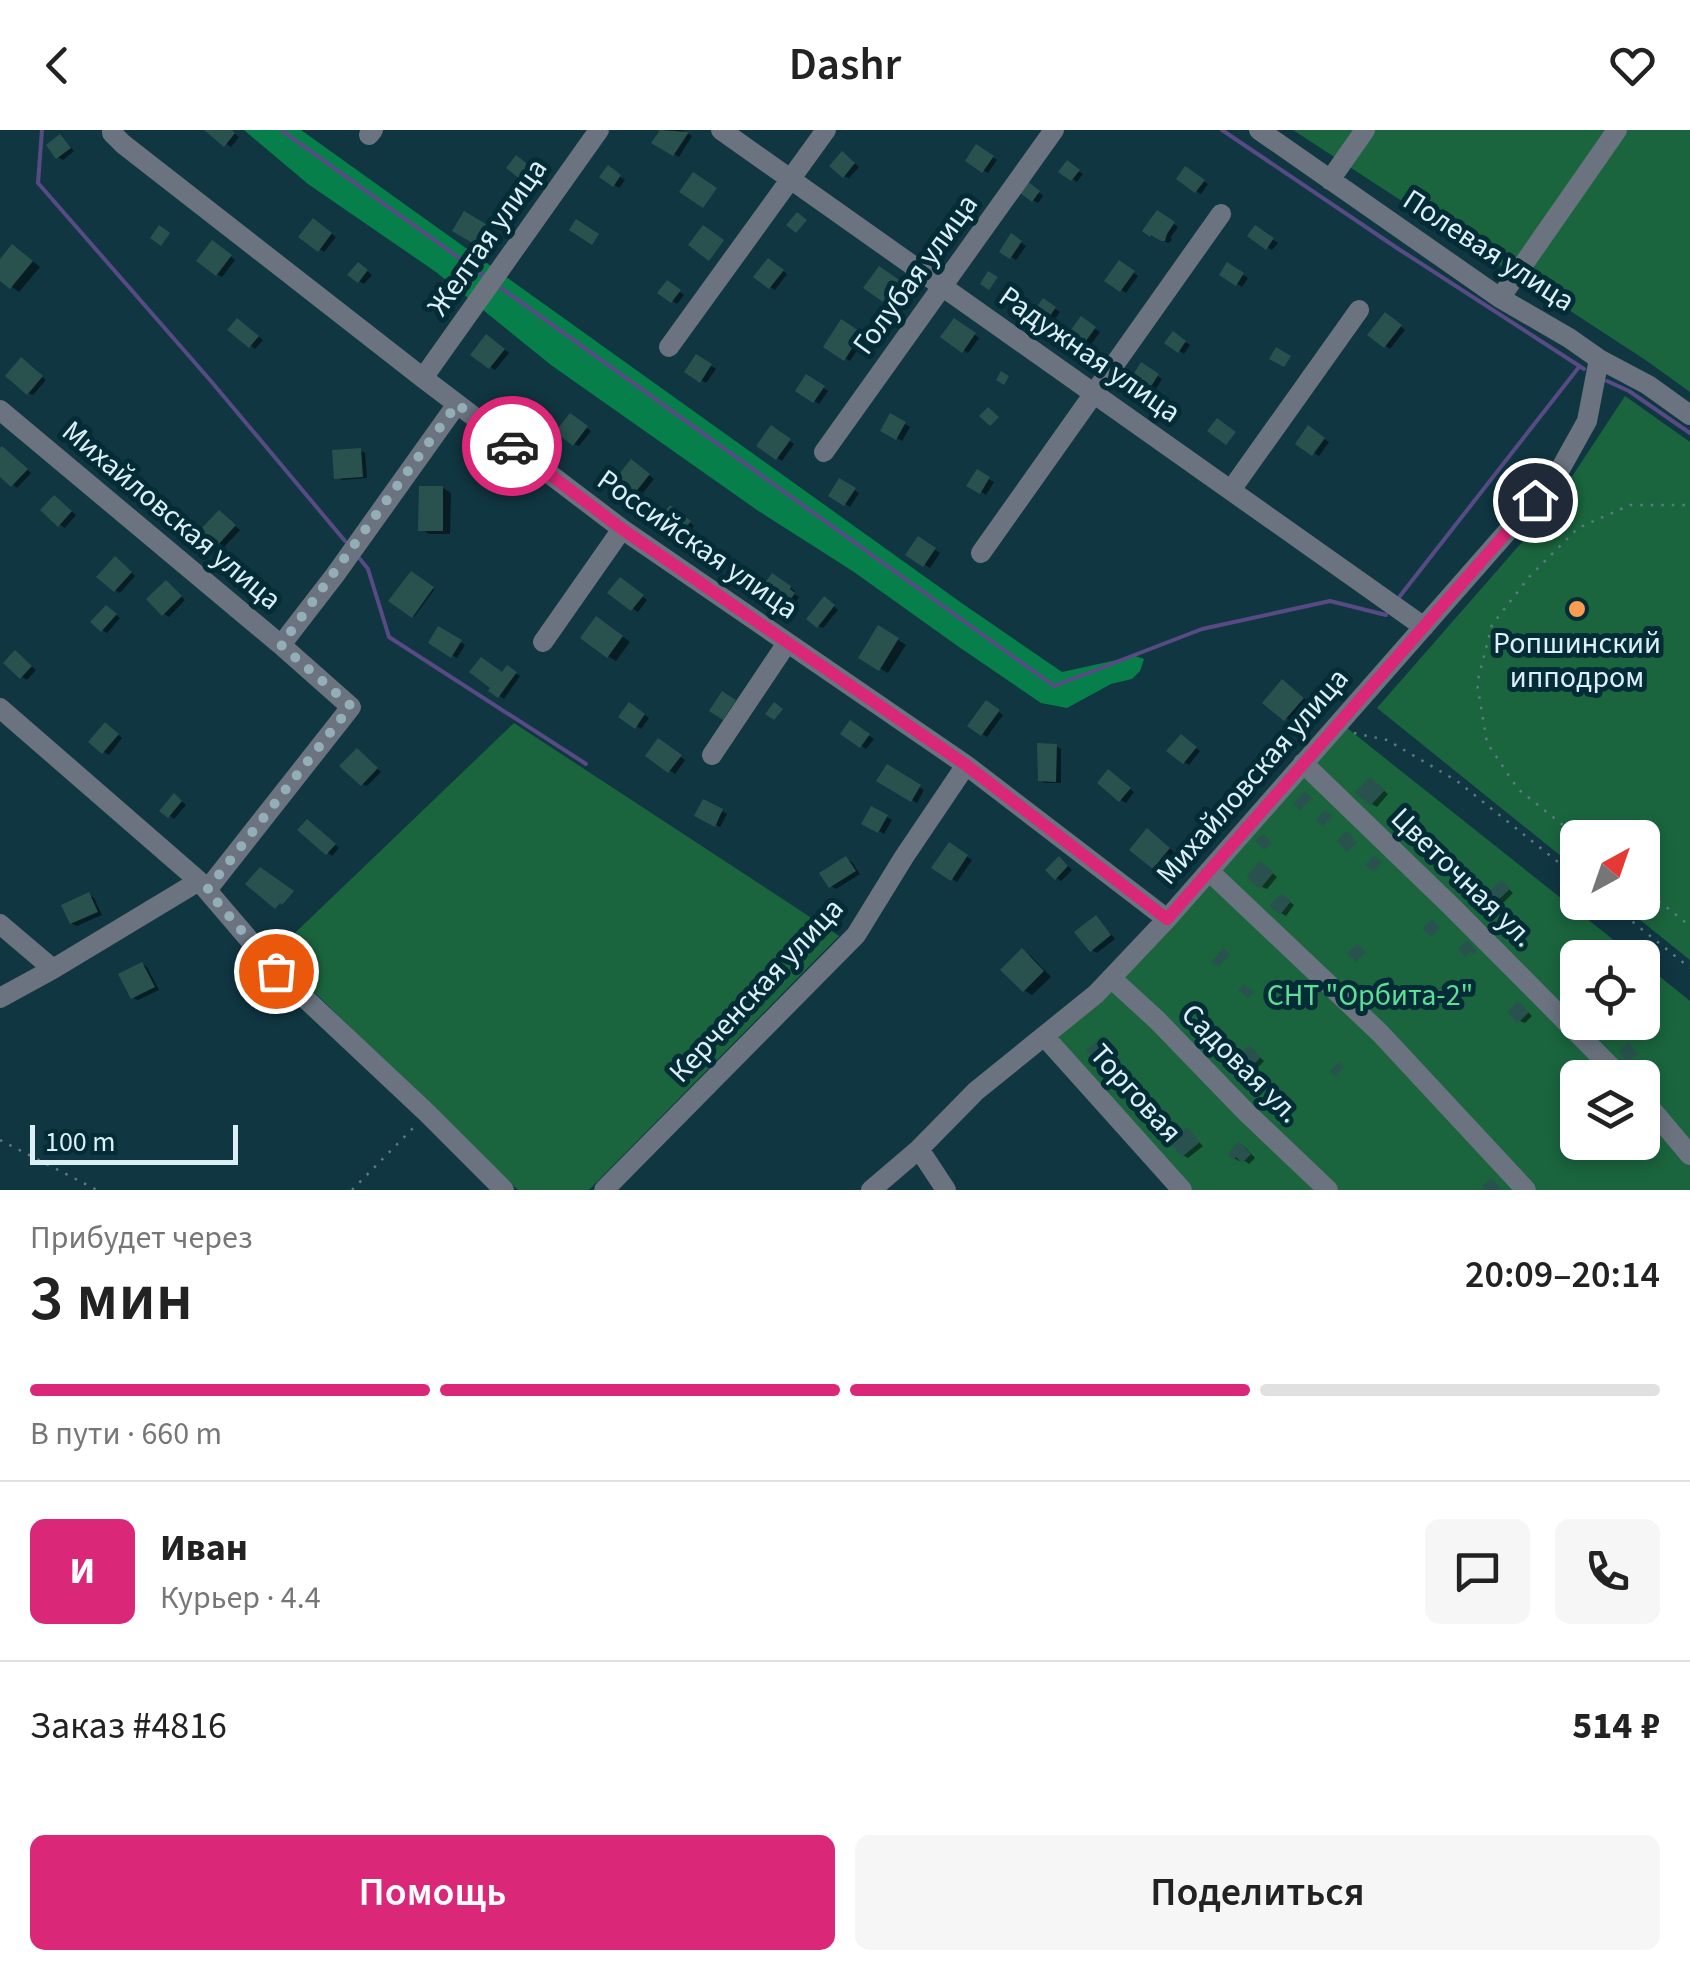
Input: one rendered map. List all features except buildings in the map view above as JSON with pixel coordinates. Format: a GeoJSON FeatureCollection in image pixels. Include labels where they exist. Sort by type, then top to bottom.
{"type":"FeatureCollection","features":[{"type":"Feature","properties":{"kind":"street","name":"Российская улица"},"geometry":{"type":"LineString","coordinates":[[112,130],[123,144],[622,529],[966,765],[1167,919]]}},
{"type":"Feature","properties":{"kind":"street","name":"Желтая улица"},"geometry":{"type":"LineString","coordinates":[[423,378],[599,130]]}},
{"type":"Feature","properties":{"kind":"street","name":"Радужная улица"},"geometry":{"type":"LineString","coordinates":[[721,130],[1424,627]]}},
{"type":"Feature","properties":{"kind":"street"},"geometry":{"type":"LineString","coordinates":[[670,347],[826,130]]}},
{"type":"Feature","properties":{"kind":"street","name":"Голубая улица"},"geometry":{"type":"LineString","coordinates":[[824,452],[1054,130]]}},
{"type":"Feature","properties":{"kind":"street","name":"Полевая улица"},"geometry":{"type":"LineString","coordinates":[[1259,130],[1500,298],[1690,414]]}},
{"type":"Feature","properties":{"kind":"street"},"geometry":{"type":"LineString","coordinates":[[1330,180],[1366,130]]}},
{"type":"Feature","properties":{"kind":"street"},"geometry":{"type":"LineString","coordinates":[[1500,298],[1616,130]]}},
{"type":"Feature","properties":{"kind":"street"},"geometry":{"type":"LineString","coordinates":[[981,553],[1220,214]]}},
{"type":"Feature","properties":{"kind":"street"},"geometry":{"type":"LineString","coordinates":[[1231,490],[1360,310]]}},
{"type":"Feature","properties":{"kind":"street","name":"Михайловская улица"},"geometry":{"type":"LineString","coordinates":[[870,1190],[919,1149],[976,1091],[1096,994],[1424,627],[1557,475],[1587,421],[1598,360]]}},
{"type":"Feature","properties":{"kind":"street"},"geometry":{"type":"LineString","coordinates":[[281,645],[457,404]]}},
{"type":"Feature","properties":{"kind":"street","name":"Михайловская улица"},"geometry":{"type":"LineString","coordinates":[[0,410],[351,706],[203,885]]}},
{"type":"Feature","properties":{"kind":"street"},"geometry":{"type":"LineString","coordinates":[[543,642],[622,529]]}},
{"type":"Feature","properties":{"kind":"street"},"geometry":{"type":"LineString","coordinates":[[712,755],[787,643]]}},
{"type":"Feature","properties":{"kind":"street"},"geometry":{"type":"LineString","coordinates":[[0,708],[203,885],[276,971],[504,1190]]}},
{"type":"Feature","properties":{"kind":"street","name":"Цветочная ул."},"geometry":{"type":"LineString","coordinates":[[1303,763],[1604,1060]]}},
{"type":"Feature","properties":{"kind":"street","name":"Керченская улица"},"geometry":{"type":"LineString","coordinates":[[604,1190],[856,935],[966,765]]}},
{"type":"Feature","properties":{"kind":"street"},"geometry":{"type":"LineString","coordinates":[[1209,871],[1380,1033],[1526,1190]]}},
{"type":"Feature","properties":{"kind":"street"},"geometry":{"type":"LineString","coordinates":[[0,998],[203,885]]}},
{"type":"Feature","properties":{"kind":"street"},"geometry":{"type":"LineString","coordinates":[[0,924],[53,970]]}},
{"type":"Feature","properties":{"kind":"street","name":"Садовая ул."},"geometry":{"type":"LineString","coordinates":[[1111,978],[1328,1190]]}},
{"type":"Feature","properties":{"kind":"street","name":"Торговая"},"geometry":{"type":"LineString","coordinates":[[1044,1036],[1182,1190]]}},
{"type":"Feature","properties":{"kind":"street"},"geometry":{"type":"LineString","coordinates":[[1660,1116],[1690,1155]]}},
{"type":"Feature","properties":{"kind":"street"},"geometry":{"type":"LineString","coordinates":[[919,1149],[946,1190]]}},
{"type":"Feature","properties":{"kind":"path"},"geometry":{"type":"LineString","coordinates":[[1560,823],[1518,789],[1487,743],[1477,683],[1492,626],[1529,577],[1578,528],[1630,505],[1690,505]]}},
{"type":"Feature","properties":{"kind":"path"},"geometry":{"type":"LineString","coordinates":[[1332,729],[1386,740],[1457,780],[1560,863]]}},
{"type":"Feature","properties":{"kind":"path"},"geometry":{"type":"LineString","coordinates":[[1660,902],[1690,926]]}},
{"type":"Feature","properties":{"kind":"path"},"geometry":{"type":"LineString","coordinates":[[1630,920],[1690,968]]}},
{"type":"Feature","properties":{"kind":"path"},"geometry":{"type":"LineString","coordinates":[[352,1190],[427,1113]]}},
{"type":"Feature","properties":{"kind":"path"},"geometry":{"type":"LineString","coordinates":[[0,1140],[97,1190]]}},
{"type":"Feature","properties":{"kind":"green space"},"geometry":{"type":"Polygon","coordinates":[[[244,130],[301,130],[1062,672],[1135,656],[1144,659],[1140,671],[1132,679],[1111,684],[1067,708],[1041,703],[551,365],[436,272],[308,184],[244,130]]]}},
{"type":"Feature","properties":{"kind":"green space"},"geometry":{"type":"Polygon","coordinates":[[[1293,130],[1690,130],[1690,392],[1647,361],[1293,130]]]}},
{"type":"Feature","properties":{"kind":"green space","name":"Ропшинский ипподром"},"geometry":{"type":"Polygon","coordinates":[[[1625,396],[1690,442],[1690,960],[1640,920],[1660,920],[1660,820],[1560,820],[1560,855],[1377,708],[1550,510],[1625,396]]]}},
{"type":"Feature","properties":{"kind":"green space"},"geometry":{"type":"Polygon","coordinates":[[[514,723],[839,936],[589,1190],[518,1190],[274,953],[514,723]]]}},
{"type":"Feature","properties":{"kind":"green space","name":"СНТ \"Орбита-2\""},"geometry":{"type":"Polygon","coordinates":[[[1347,728],[1560,897],[1560,920],[1588,920],[1614,940],[1560,940],[1560,1040],[1660,1040],[1660,977],[1690,1001],[1690,1190],[1189,1190],[1052,1037],[1347,728]]]}},
{"type":"Feature","properties":{"kind":"waterway"},"geometry":{"type":"LineString","coordinates":[[42,130],[38,183],[345,541]]}},
{"type":"Feature","properties":{"kind":"waterway"},"geometry":{"type":"LineString","coordinates":[[281,130],[483,275]]}},
{"type":"Feature","properties":{"kind":"waterway"},"geometry":{"type":"LineString","coordinates":[[1222,130],[1584,369]]}},
{"type":"Feature","properties":{"kind":"waterway"},"geometry":{"type":"LineString","coordinates":[[501,288],[1054,686],[1202,629],[1330,601],[1386,615]]}},
{"type":"Feature","properties":{"kind":"waterway"},"geometry":{"type":"LineString","coordinates":[[1400,596],[1579,367]]}},
{"type":"Feature","properties":{"kind":"waterway"},"geometry":{"type":"LineString","coordinates":[[1607,381],[1629,391],[1690,433]]}},
{"type":"Feature","properties":{"kind":"waterway"},"geometry":{"type":"LineString","coordinates":[[360,559],[368,569],[389,637],[586,764]]}},
{"type":"Feature","properties":{"kind":"way so far"},"geometry":{"type":"LineString","coordinates":[[276,971],[207,890],[351,706],[281,645],[457,404],[512,446]]}},
{"type":"Feature","properties":{"kind":"place","name":"Ропшинский ипподром"},"geometry":{"type":"Point","coordinates":[1577,609]}},
{"type":"Feature","properties":{"kind":"route"},"geometry":{"type":"LineString","coordinates":[[512,446],[622,529],[966,765],[1167,919],[1535,500]]}}]}
